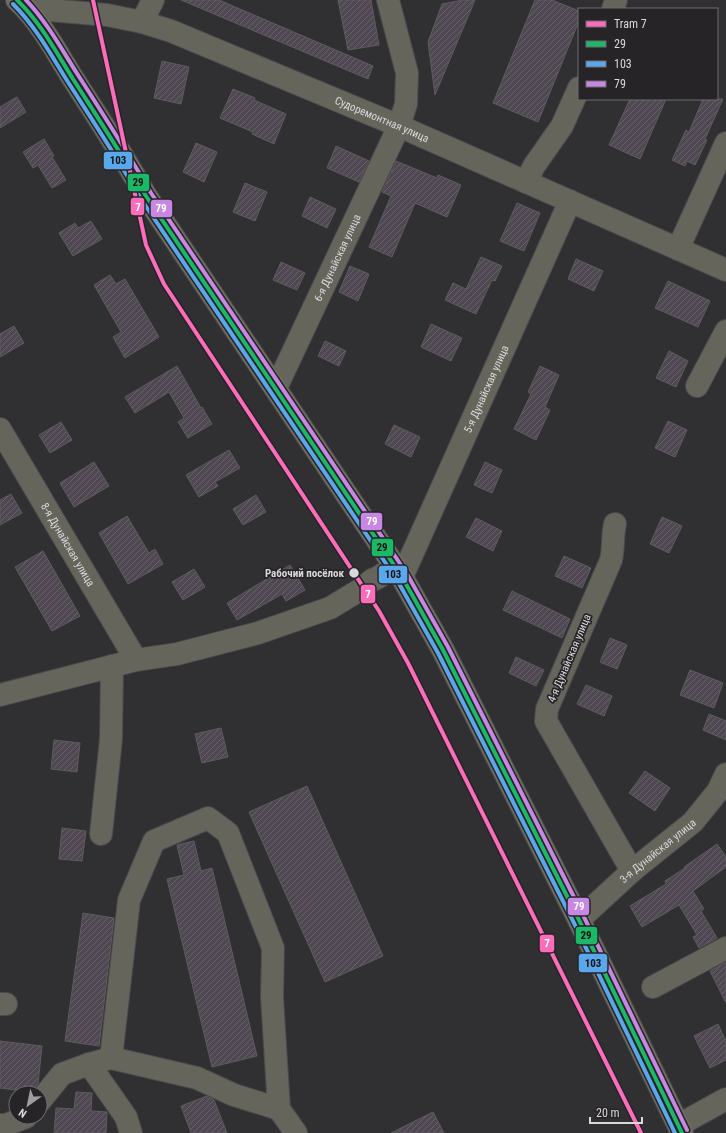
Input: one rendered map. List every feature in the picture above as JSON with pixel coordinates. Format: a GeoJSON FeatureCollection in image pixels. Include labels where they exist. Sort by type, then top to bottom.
{"type":"FeatureCollection","features":[{"type":"Feature","properties":{"kind":"main road"},"geometry":{"type":"LineString","coordinates":[[22,4],[50,42],[129,166],[146,196],[398,572],[443,650],[579,920],[680,1129]]}},
{"type":"Feature","properties":{"kind":"street"},"geometry":{"type":"LineString","coordinates":[[142,22],[153,0]]}},
{"type":"Feature","properties":{"kind":"street","name":"6-я Дунайская улица"},"geometry":{"type":"LineString","coordinates":[[276,388],[399,126],[406,104],[407,73],[388,0]]}},
{"type":"Feature","properties":{"kind":"street","name":"Судоремонтная улица"},"geometry":{"type":"LineString","coordinates":[[22,4],[85,7],[106,15],[142,22],[170,31],[399,126],[726,270]]}},
{"type":"Feature","properties":{"kind":"street"},"geometry":{"type":"LineString","coordinates":[[526,182],[534,166],[562,126],[578,90]]}},
{"type":"Feature","properties":{"kind":"street"},"geometry":{"type":"LineString","coordinates":[[678,249],[726,143]]}},
{"type":"Feature","properties":{"kind":"street","name":"5-я Дунайская улица"},"geometry":{"type":"LineString","coordinates":[[398,572],[570,201]]}},
{"type":"Feature","properties":{"kind":"street"},"geometry":{"type":"LineString","coordinates":[[697,386],[726,330]]}},
{"type":"Feature","properties":{"kind":"street","name":"8-я Дунайская улица"},"geometry":{"type":"LineString","coordinates":[[0,429],[136,660]]}},
{"type":"Feature","properties":{"kind":"street","name":"4-я Дунайская улица"},"geometry":{"type":"LineString","coordinates":[[616,524],[613,534],[611,560],[547,709],[546,721],[632,871]]}},
{"type":"Feature","properties":{"kind":"street"},"geometry":{"type":"LineString","coordinates":[[0,695],[136,660],[177,654],[258,633],[330,608],[363,588],[372,580],[398,572]]}},
{"type":"Feature","properties":{"kind":"street"},"geometry":{"type":"LineString","coordinates":[[101,834],[111,739],[112,666]]}},
{"type":"Feature","properties":{"kind":"street","name":"3-я Дунайская улица"},"geometry":{"type":"LineString","coordinates":[[579,920],[632,871],[693,822],[718,791],[726,774]]}},
{"type":"Feature","properties":{"kind":"street"},"geometry":{"type":"LineString","coordinates":[[111,1058],[129,900],[154,841],[208,818],[228,833],[274,948],[272,997],[279,1109],[296,1133]]}},
{"type":"Feature","properties":{"kind":"street"},"geometry":{"type":"LineString","coordinates":[[653,987],[726,948]]}},
{"type":"Feature","properties":{"kind":"street"},"geometry":{"type":"LineString","coordinates":[[48,1091],[62,1074],[111,1058],[197,1078],[234,1095],[279,1109]]}},
{"type":"Feature","properties":{"kind":"street"},"geometry":{"type":"LineString","coordinates":[[89,1064],[126,1117],[131,1133]]}},
{"type":"Feature","properties":{"kind":"street"},"geometry":{"type":"LineString","coordinates":[[680,1129],[726,1099]]}},
{"type":"Feature","properties":{"kind":"building"},"geometry":{"type":"Polygon","coordinates":[[[181,0],[219,0],[373,66],[368,79],[181,0]]]}},
{"type":"Feature","properties":{"kind":"building"},"geometry":{"type":"Polygon","coordinates":[[[338,0],[371,0],[379,45],[348,50],[338,0]]]}},
{"type":"Feature","properties":{"kind":"building"},"geometry":{"type":"Polygon","coordinates":[[[463,0],[475,0],[435,95],[428,42],[442,4],[463,0]]]}},
{"type":"Feature","properties":{"kind":"building"},"geometry":{"type":"Polygon","coordinates":[[[535,0],[552,0],[578,11],[578,23],[538,122],[493,103],[535,0]]]}},
{"type":"Feature","properties":{"kind":"building"},"geometry":{"type":"Polygon","coordinates":[[[162,61],[189,67],[181,104],[154,98],[162,61]]]}},
{"type":"Feature","properties":{"kind":"building"},"geometry":{"type":"Polygon","coordinates":[[[233,89],[255,98],[254,100],[286,114],[274,144],[252,134],[253,132],[220,118],[233,89]]]}},
{"type":"Feature","properties":{"kind":"building"},"geometry":{"type":"Polygon","coordinates":[[[17,97],[26,112],[0,128],[0,107],[17,97]]]}},
{"type":"Feature","properties":{"kind":"building"},"geometry":{"type":"Polygon","coordinates":[[[723,99],[705,139],[707,140],[695,165],[687,161],[685,166],[672,160],[686,130],[689,132],[703,100],[723,99]]]}},
{"type":"Feature","properties":{"kind":"building"},"geometry":{"type":"Polygon","coordinates":[[[630,100],[666,100],[640,159],[609,145],[630,100]]]}},
{"type":"Feature","properties":{"kind":"building"},"geometry":{"type":"Polygon","coordinates":[[[44,139],[54,156],[52,157],[66,180],[52,188],[38,165],[33,168],[23,152],[44,139]]]}},
{"type":"Feature","properties":{"kind":"building"},"geometry":{"type":"Polygon","coordinates":[[[196,143],[217,152],[204,182],[183,172],[196,143]]]}},
{"type":"Feature","properties":{"kind":"building"},"geometry":{"type":"Polygon","coordinates":[[[336,146],[369,161],[359,182],[327,168],[336,146]]]}},
{"type":"Feature","properties":{"kind":"building"},"geometry":{"type":"Polygon","coordinates":[[[396,161],[437,178],[438,175],[461,185],[447,217],[415,203],[392,257],[369,247],[391,196],[382,192],[396,161]]]}},
{"type":"Feature","properties":{"kind":"building"},"geometry":{"type":"Polygon","coordinates":[[[245,183],[267,192],[255,221],[233,212],[245,183]]]}},
{"type":"Feature","properties":{"kind":"building"},"geometry":{"type":"Polygon","coordinates":[[[310,197],[336,209],[327,228],[302,216],[310,197]]]}},
{"type":"Feature","properties":{"kind":"building"},"geometry":{"type":"Polygon","coordinates":[[[517,203],[540,213],[524,251],[500,241],[517,203]]]}},
{"type":"Feature","properties":{"kind":"building"},"geometry":{"type":"Polygon","coordinates":[[[91,221],[102,239],[73,256],[59,233],[75,223],[78,228],[91,221]]]}},
{"type":"Feature","properties":{"kind":"building"},"geometry":{"type":"Polygon","coordinates":[[[481,257],[502,266],[495,281],[492,280],[476,314],[445,300],[453,283],[466,289],[481,257]]]}},
{"type":"Feature","properties":{"kind":"building"},"geometry":{"type":"Polygon","coordinates":[[[576,259],[603,271],[594,291],[568,279],[576,259]]]}},
{"type":"Feature","properties":{"kind":"building"},"geometry":{"type":"Polygon","coordinates":[[[281,262],[305,273],[297,290],[273,280],[281,262]]]}},
{"type":"Feature","properties":{"kind":"building"},"geometry":{"type":"Polygon","coordinates":[[[350,266],[369,274],[358,301],[339,292],[350,266]]]}},
{"type":"Feature","properties":{"kind":"building"},"geometry":{"type":"Polygon","coordinates":[[[110,275],[116,284],[125,279],[159,337],[125,358],[113,337],[121,332],[94,285],[110,275]]]}},
{"type":"Feature","properties":{"kind":"building"},"geometry":{"type":"Polygon","coordinates":[[[668,281],[710,301],[698,327],[655,308],[668,281]]]}},
{"type":"Feature","properties":{"kind":"building"},"geometry":{"type":"Polygon","coordinates":[[[431,324],[462,338],[451,361],[421,347],[431,324]]]}},
{"type":"Feature","properties":{"kind":"building"},"geometry":{"type":"Polygon","coordinates":[[[14,326],[24,343],[0,357],[0,334],[14,326]]]}},
{"type":"Feature","properties":{"kind":"building"},"geometry":{"type":"Polygon","coordinates":[[[325,341],[346,351],[339,366],[318,356],[325,341]]]}},
{"type":"Feature","properties":{"kind":"building"},"geometry":{"type":"Polygon","coordinates":[[[669,351],[688,361],[676,387],[656,378],[669,351]]]}},
{"type":"Feature","properties":{"kind":"building"},"geometry":{"type":"Polygon","coordinates":[[[177,366],[212,424],[188,438],[178,422],[184,418],[169,392],[135,413],[125,397],[177,366]]]}},
{"type":"Feature","properties":{"kind":"building"},"geometry":{"type":"Polygon","coordinates":[[[540,366],[559,375],[545,407],[550,410],[536,440],[514,429],[531,394],[528,392],[540,366]]]}},
{"type":"Feature","properties":{"kind":"building"},"geometry":{"type":"Polygon","coordinates":[[[668,421],[687,430],[675,457],[655,448],[668,421]]]}},
{"type":"Feature","properties":{"kind":"building"},"geometry":{"type":"Polygon","coordinates":[[[61,422],[72,440],[50,453],[39,435],[61,422]]]}},
{"type":"Feature","properties":{"kind":"building"},"geometry":{"type":"Polygon","coordinates":[[[394,425],[420,437],[411,457],[385,444],[394,425]]]}},
{"type":"Feature","properties":{"kind":"building"},"geometry":{"type":"Polygon","coordinates":[[[229,450],[240,468],[215,482],[218,486],[199,497],[186,475],[229,450]]]}},
{"type":"Feature","properties":{"kind":"building"},"geometry":{"type":"Polygon","coordinates":[[[94,462],[109,486],[74,507],[60,483],[94,462]]]}},
{"type":"Feature","properties":{"kind":"building"},"geometry":{"type":"Polygon","coordinates":[[[485,462],[502,470],[492,493],[474,485],[485,462]]]}},
{"type":"Feature","properties":{"kind":"building"},"geometry":{"type":"Polygon","coordinates":[[[11,494],[22,513],[0,525],[0,500],[11,494]]]}},
{"type":"Feature","properties":{"kind":"building"},"geometry":{"type":"Polygon","coordinates":[[[256,495],[266,512],[243,525],[233,509],[256,495]]]}},
{"type":"Feature","properties":{"kind":"building"},"geometry":{"type":"Polygon","coordinates":[[[127,516],[149,553],[155,549],[163,564],[128,584],[99,533],[127,516]]]}},
{"type":"Feature","properties":{"kind":"building"},"geometry":{"type":"Polygon","coordinates":[[[662,517],[682,526],[669,553],[650,544],[662,517]]]}},
{"type":"Feature","properties":{"kind":"building"},"geometry":{"type":"Polygon","coordinates":[[[476,518],[502,531],[493,551],[466,537],[476,518]]]}},
{"type":"Feature","properties":{"kind":"building"},"geometry":{"type":"Polygon","coordinates":[[[43,551],[80,616],[52,631],[15,567],[43,551]]]}},
{"type":"Feature","properties":{"kind":"building"},"geometry":{"type":"Polygon","coordinates":[[[564,556],[591,568],[582,588],[555,576],[564,556]]]}},
{"type":"Feature","properties":{"kind":"building"},"geometry":{"type":"Polygon","coordinates":[[[290,565],[305,590],[286,601],[282,594],[237,620],[227,603],[290,565]]]}},
{"type":"Feature","properties":{"kind":"building"},"geometry":{"type":"Polygon","coordinates":[[[194,569],[205,587],[183,600],[172,582],[194,569]]]}},
{"type":"Feature","properties":{"kind":"building"},"geometry":{"type":"Polygon","coordinates":[[[512,591],[570,619],[562,638],[503,610],[512,591]]]}},
{"type":"Feature","properties":{"kind":"building"},"geometry":{"type":"Polygon","coordinates":[[[610,638],[627,645],[617,669],[600,662],[610,638]]]}},
{"type":"Feature","properties":{"kind":"building"},"geometry":{"type":"Polygon","coordinates":[[[516,657],[544,670],[536,686],[509,673],[516,657]]]}},
{"type":"Feature","properties":{"kind":"building"},"geometry":{"type":"Polygon","coordinates":[[[690,670],[723,683],[714,708],[680,695],[690,670]]]}},
{"type":"Feature","properties":{"kind":"building"},"geometry":{"type":"Polygon","coordinates":[[[586,685],[612,696],[604,716],[577,704],[586,685]]]}},
{"type":"Feature","properties":{"kind":"building"},"geometry":{"type":"Polygon","coordinates":[[[709,714],[726,721],[726,740],[703,730],[709,714]]]}},
{"type":"Feature","properties":{"kind":"building"},"geometry":{"type":"Polygon","coordinates":[[[221,728],[228,757],[202,763],[195,734],[221,728]]]}},
{"type":"Feature","properties":{"kind":"building"},"geometry":{"type":"Polygon","coordinates":[[[54,740],[80,743],[77,772],[51,769],[54,740]]]}},
{"type":"Feature","properties":{"kind":"building"},"geometry":{"type":"Polygon","coordinates":[[[645,771],[670,788],[655,811],[629,793],[645,771]]]}},
{"type":"Feature","properties":{"kind":"building"},"geometry":{"type":"Polygon","coordinates":[[[307,786],[383,956],[325,982],[249,812],[307,786]]]}},
{"type":"Feature","properties":{"kind":"building"},"geometry":{"type":"Polygon","coordinates":[[[62,828],[86,831],[82,861],[59,859],[62,828]]]}},
{"type":"Feature","properties":{"kind":"building"},"geometry":{"type":"Polygon","coordinates":[[[194,841],[201,871],[212,868],[257,1056],[212,1067],[167,879],[184,875],[177,845],[194,841]]]}},
{"type":"Feature","properties":{"kind":"building"},"geometry":{"type":"Polygon","coordinates":[[[717,844],[726,857],[726,867],[693,891],[704,909],[701,911],[717,938],[699,948],[693,937],[697,935],[679,905],[642,927],[630,906],[666,884],[665,881],[717,844]]]}},
{"type":"Feature","properties":{"kind":"building"},"geometry":{"type":"Polygon","coordinates":[[[83,913],[114,918],[99,1046],[65,1041],[83,913]]]}},
{"type":"Feature","properties":{"kind":"building"},"geometry":{"type":"Polygon","coordinates":[[[726,962],[726,1003],[710,971],[726,962]]]}},
{"type":"Feature","properties":{"kind":"building"},"geometry":{"type":"Polygon","coordinates":[[[718,1024],[726,1041],[726,1060],[710,1068],[694,1036],[718,1024]]]}},
{"type":"Feature","properties":{"kind":"building"},"geometry":{"type":"Polygon","coordinates":[[[0,1041],[42,1046],[37,1085],[8,1085],[8,1089],[0,1088],[0,1041]]]}},
{"type":"Feature","properties":{"kind":"building"},"geometry":{"type":"Polygon","coordinates":[[[76,1092],[92,1093],[91,1111],[107,1112],[106,1133],[54,1133],[56,1108],[74,1109],[76,1092]]]}},
{"type":"Feature","properties":{"kind":"building"},"geometry":{"type":"Polygon","coordinates":[[[207,1096],[214,1100],[227,1133],[191,1133],[181,1106],[207,1096]]]}},
{"type":"Feature","properties":{"kind":"building"},"geometry":{"type":"Polygon","coordinates":[[[433,1112],[444,1133],[391,1133],[433,1112]]]}},
{"type":"Feature","properties":{"kind":"tram line","name":"7"},"geometry":{"type":"LineString","coordinates":[[93,0],[146,245],[164,284],[379,611],[408,663],[641,1133]]}},
{"type":"Feature","properties":{"kind":"transit line","name":"29"},"geometry":{"type":"LineString","coordinates":[[17,0],[26,9],[48,38],[146,196],[402,577],[443,650],[579,920],[682,1133]]}},
{"type":"Feature","properties":{"kind":"transit line","name":"79"},"geometry":{"type":"LineString","coordinates":[[26,0],[41,17],[54,36],[151,193],[407,574],[448,647],[584,917],[687,1130]]}},
{"type":"Feature","properties":{"kind":"transit line","name":"103"},"geometry":{"type":"LineString","coordinates":[[13,4],[29,22],[43,42],[141,199],[397,580],[438,653],[574,923],[675,1133]]}},
{"type":"Feature","properties":{"kind":"place","name":"Рабочий посёлок"},"geometry":{"type":"Point","coordinates":[354,573]}}]}
